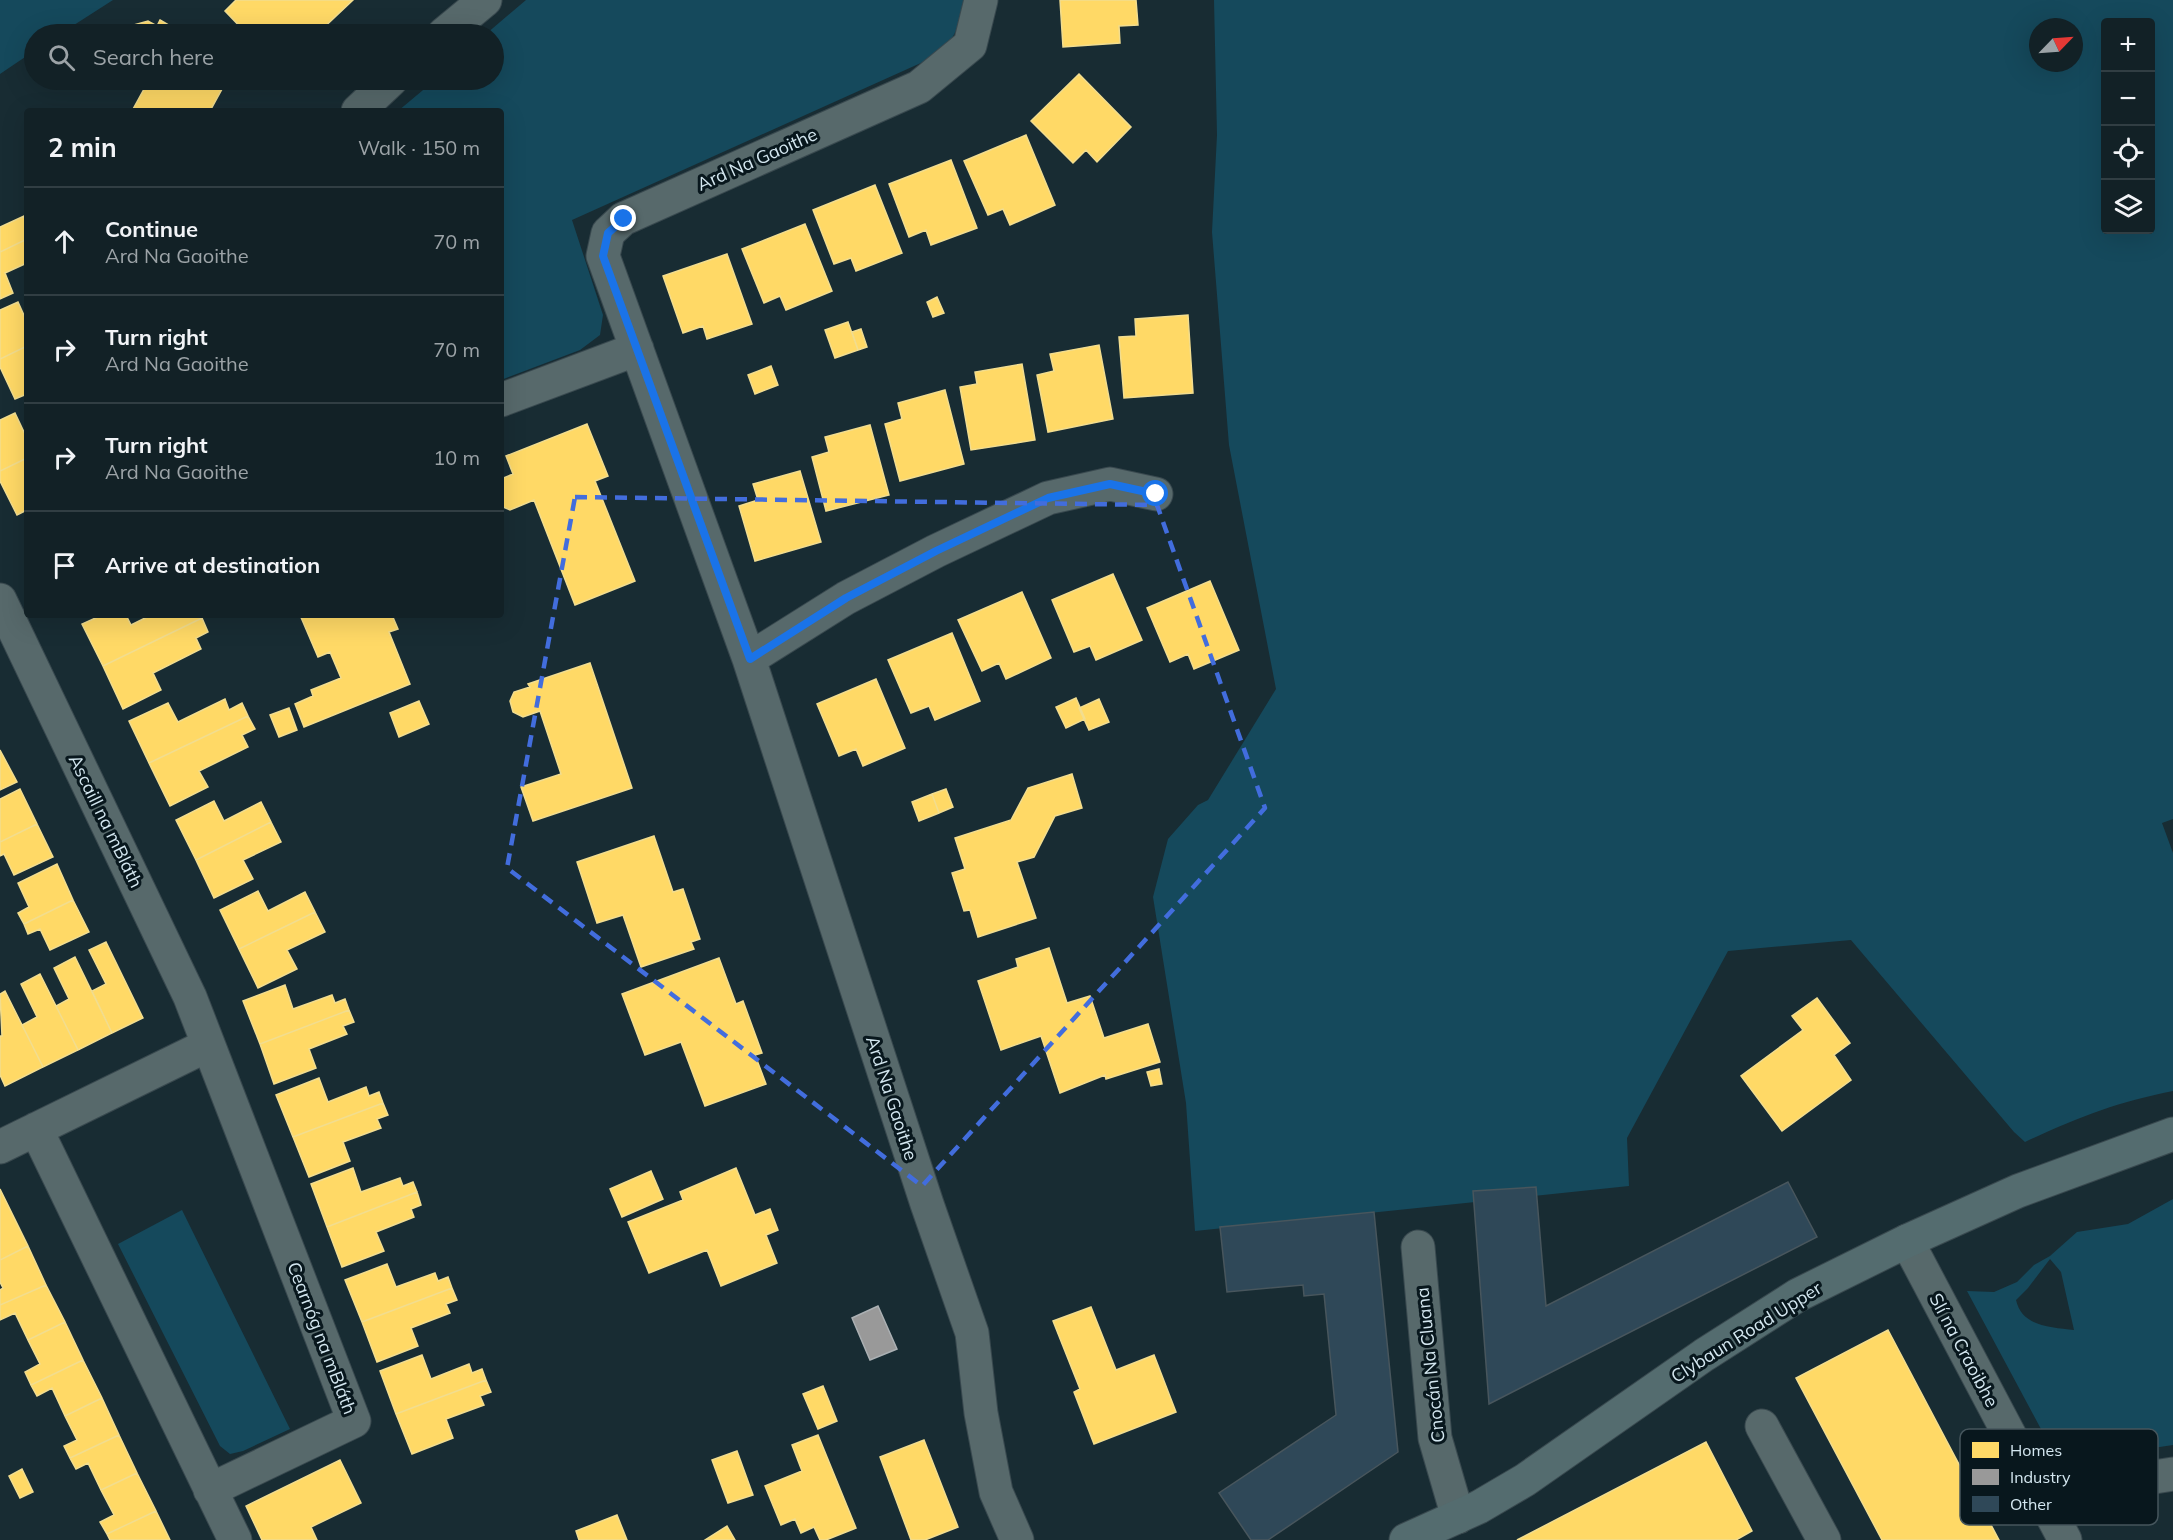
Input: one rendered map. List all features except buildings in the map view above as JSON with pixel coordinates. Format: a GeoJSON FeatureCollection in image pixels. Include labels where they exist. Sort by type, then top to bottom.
{"type":"FeatureCollection","features":[{"type":"Feature","properties":{"kind":"street"},"geometry":{"type":"LineString","coordinates":[[456,24],[485,0]]}},
{"type":"Feature","properties":{"kind":"street","name":"Ard Na Gaoithe"},"geometry":{"type":"LineString","coordinates":[[981,0],[969,45],[919,87],[628,216],[608,233],[603,256],[750,659],[927,1204],[972,1333],[981,1413],[996,1492],[1017,1540]]}},
{"type":"Feature","properties":{"kind":"street"},"geometry":{"type":"LineString","coordinates":[[361,108],[380,90]]}},
{"type":"Feature","properties":{"kind":"street"},"geometry":{"type":"LineString","coordinates":[[504,399],[637,349]]}},
{"type":"Feature","properties":{"kind":"street"},"geometry":{"type":"LineString","coordinates":[[750,659],[856,593],[936,551],[1048,498],[1110,484],[1156,494]]}},
{"type":"Feature","properties":{"kind":"street","name":"Ascaill na mBláth"},"geometry":{"type":"LineString","coordinates":[[0,600],[190,997],[208,1045]]}},
{"type":"Feature","properties":{"kind":"street"},"geometry":{"type":"LineString","coordinates":[[0,1147],[208,1045]]}},
{"type":"Feature","properties":{"kind":"street","name":"Cearnóg na mBláth"},"geometry":{"type":"LineString","coordinates":[[208,1045],[354,1421],[210,1490]]}},
{"type":"Feature","properties":{"kind":"street"},"geometry":{"type":"LineString","coordinates":[[36,1129],[234,1540]]}},
{"type":"Feature","properties":{"kind":"street","name":"Clybaun Road Upper"},"geometry":{"type":"LineString","coordinates":[[1406,1540],[1458,1517],[1525,1480],[1704,1355],[1798,1295],[2018,1191],[2173,1134]]}},
{"type":"Feature","properties":{"kind":"street","name":"Slí na Craoibhe"},"geometry":{"type":"LineString","coordinates":[[1907,1242],[2006,1429]]}},
{"type":"Feature","properties":{"kind":"street","name":"Cnocán Na Cluana"},"geometry":{"type":"LineString","coordinates":[[1418,1247],[1435,1438],[1458,1517]]}},
{"type":"Feature","properties":{"kind":"street"},"geometry":{"type":"LineString","coordinates":[[1762,1426],[1824,1540]]}},
{"type":"Feature","properties":{"kind":"street"},"geometry":{"type":"LineString","coordinates":[[2158,1476],[2173,1474]]}},
{"type":"Feature","properties":{"kind":"street","name":"Slí na Craoibhe"},"geometry":{"type":"LineString","coordinates":[[2057,1525],[2065,1540]]}},
{"type":"Feature","properties":{"kind":"highlighted area"},"geometry":{"type":"Polygon","coordinates":[[[575,497],[1157,505],[1265,808],[922,1186],[507,868],[575,497]]]}},
{"type":"Feature","properties":{"kind":"shaded area"},"geometry":{"type":"Polygon","coordinates":[[[0,0],[113,0],[76,24],[24,24],[24,58],[0,74],[0,0]]]}},
{"type":"Feature","properties":{"kind":"shaded area"},"geometry":{"type":"Polygon","coordinates":[[[526,0],[964,0],[960,20],[948,44],[923,62],[572,220],[603,315],[600,335],[580,350],[504,379],[504,108],[402,108],[423,90],[504,90],[504,24],[498,24],[526,0]]]}},
{"type":"Feature","properties":{"kind":"shaded area"},"geometry":{"type":"Polygon","coordinates":[[[1214,0],[2173,0],[2173,819],[2162,823],[2173,853],[2173,1091],[2133,1100],[2097,1112],[2025,1142],[2014,1132],[1851,940],[1728,951],[1627,1138],[1629,1186],[1195,1231],[1186,1103],[1153,897],[1168,839],[1198,805],[1208,800],[1276,689],[1229,445],[1212,232],[1217,135],[1214,0]]]}},
{"type":"Feature","properties":{"kind":"shaded area"},"geometry":{"type":"Polygon","coordinates":[[[2173,1199],[2173,1445],[2158,1447],[2158,1429],[2041,1429],[1967,1291],[1994,1292],[2017,1282],[2034,1265],[2050,1256],[2077,1232],[2128,1224],[2173,1199]],[[2050,1259],[2016,1300],[2019,1309],[2031,1321],[2074,1330],[2061,1272],[2050,1259]]]}},
{"type":"Feature","properties":{"kind":"shaded area"},"geometry":{"type":"Polygon","coordinates":[[[182,1210],[290,1429],[243,1451],[230,1454],[220,1446],[118,1244],[182,1210]]]}},
{"type":"Feature","properties":{"kind":"route"},"geometry":{"type":"LineString","coordinates":[[624,219],[608,233],[603,256],[750,659],[846,598],[936,551],[1048,498],[1110,484],[1156,494]]}}]}
